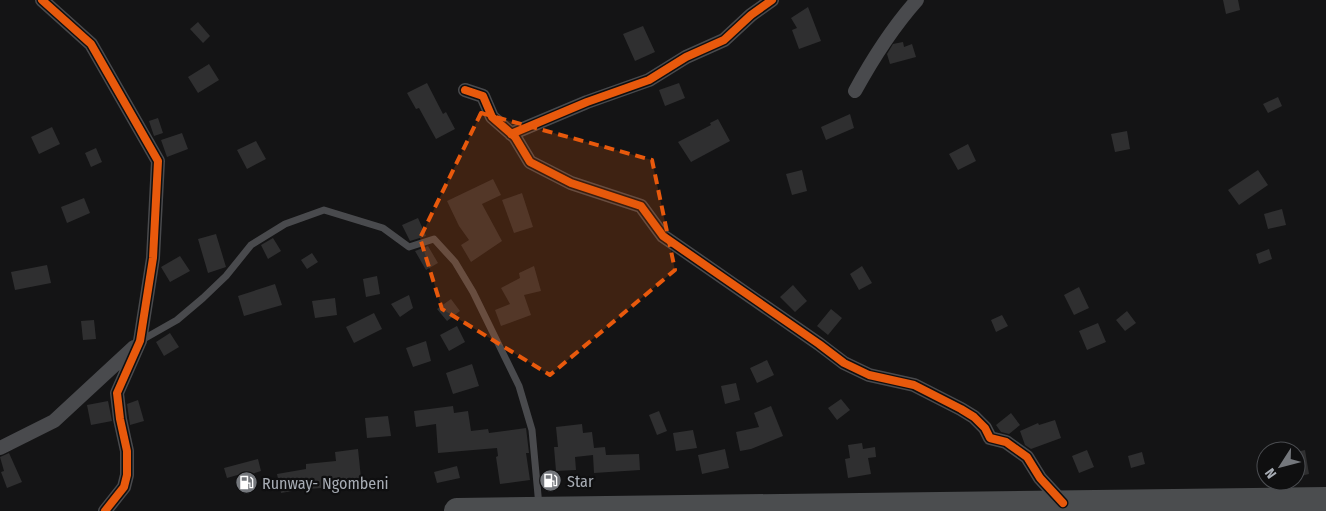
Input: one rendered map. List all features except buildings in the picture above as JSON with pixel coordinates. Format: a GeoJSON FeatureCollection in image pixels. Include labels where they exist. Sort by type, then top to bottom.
{"type":"FeatureCollection","features":[{"type":"Feature","properties":{"kind":"highway"},"geometry":{"type":"LineString","coordinates":[[457,511],[539,509],[795,509],[1063,502],[1326,500]]}},
{"type":"Feature","properties":{"kind":"street"},"geometry":{"type":"LineString","coordinates":[[42,0],[91,44],[158,161],[152,258],[140,341],[117,393],[127,451],[127,474],[124,488],[105,511]]}},
{"type":"Feature","properties":{"kind":"street"},"geometry":{"type":"LineString","coordinates":[[511,134],[587,102],[649,80],[686,57],[724,40],[751,15],[772,0]]}},
{"type":"Feature","properties":{"kind":"street"},"geometry":{"type":"LineString","coordinates":[[855,91],[877,52],[899,20],[917,0]]}},
{"type":"Feature","properties":{"kind":"street"},"geometry":{"type":"LineString","coordinates":[[465,90],[482,96],[492,117],[515,137],[530,162],[571,183],[642,206],[663,236],[844,363],[869,375],[914,385],[974,417],[985,428],[990,438],[1006,442],[1027,457],[1040,478],[1063,502]]}},
{"type":"Feature","properties":{"kind":"street"},"geometry":{"type":"LineString","coordinates":[[0,448],[54,421],[140,341]]}},
{"type":"Feature","properties":{"kind":"lane"},"geometry":{"type":"LineString","coordinates":[[140,341],[177,320],[203,298],[226,276],[251,245],[285,224],[324,210],[383,228],[409,247],[434,240],[454,262],[473,292],[519,386],[532,430],[539,509]]}},
{"type":"Feature","properties":{"kind":"highlighted area"},"geometry":{"type":"Polygon","coordinates":[[[481,113],[652,160],[675,270],[550,375],[442,309],[420,238],[481,113]]]}},
{"type":"Feature","properties":{"kind":"cycle path"},"geometry":{"type":"LineString","coordinates":[[42,0],[91,44],[158,161],[153,258],[140,341],[117,393],[127,451],[127,475],[124,487],[105,511]]}},
{"type":"Feature","properties":{"kind":"cycle path"},"geometry":{"type":"LineString","coordinates":[[511,134],[587,102],[649,80],[686,57],[724,40],[751,15],[772,0]]}},
{"type":"Feature","properties":{"kind":"cycle path"},"geometry":{"type":"LineString","coordinates":[[465,90],[483,96],[492,117],[515,137],[530,162],[571,183],[641,206],[663,236],[844,363],[869,375],[914,385],[974,417],[985,428],[990,438],[1006,442],[1027,457],[1040,478],[1063,503]]}},
{"type":"Feature","properties":{"kind":"place","name":"Star"},"geometry":{"type":"Point","coordinates":[551,481]}},
{"type":"Feature","properties":{"kind":"place","name":"Runway- Ngombeni"},"geometry":{"type":"Point","coordinates":[246,483]}}]}
